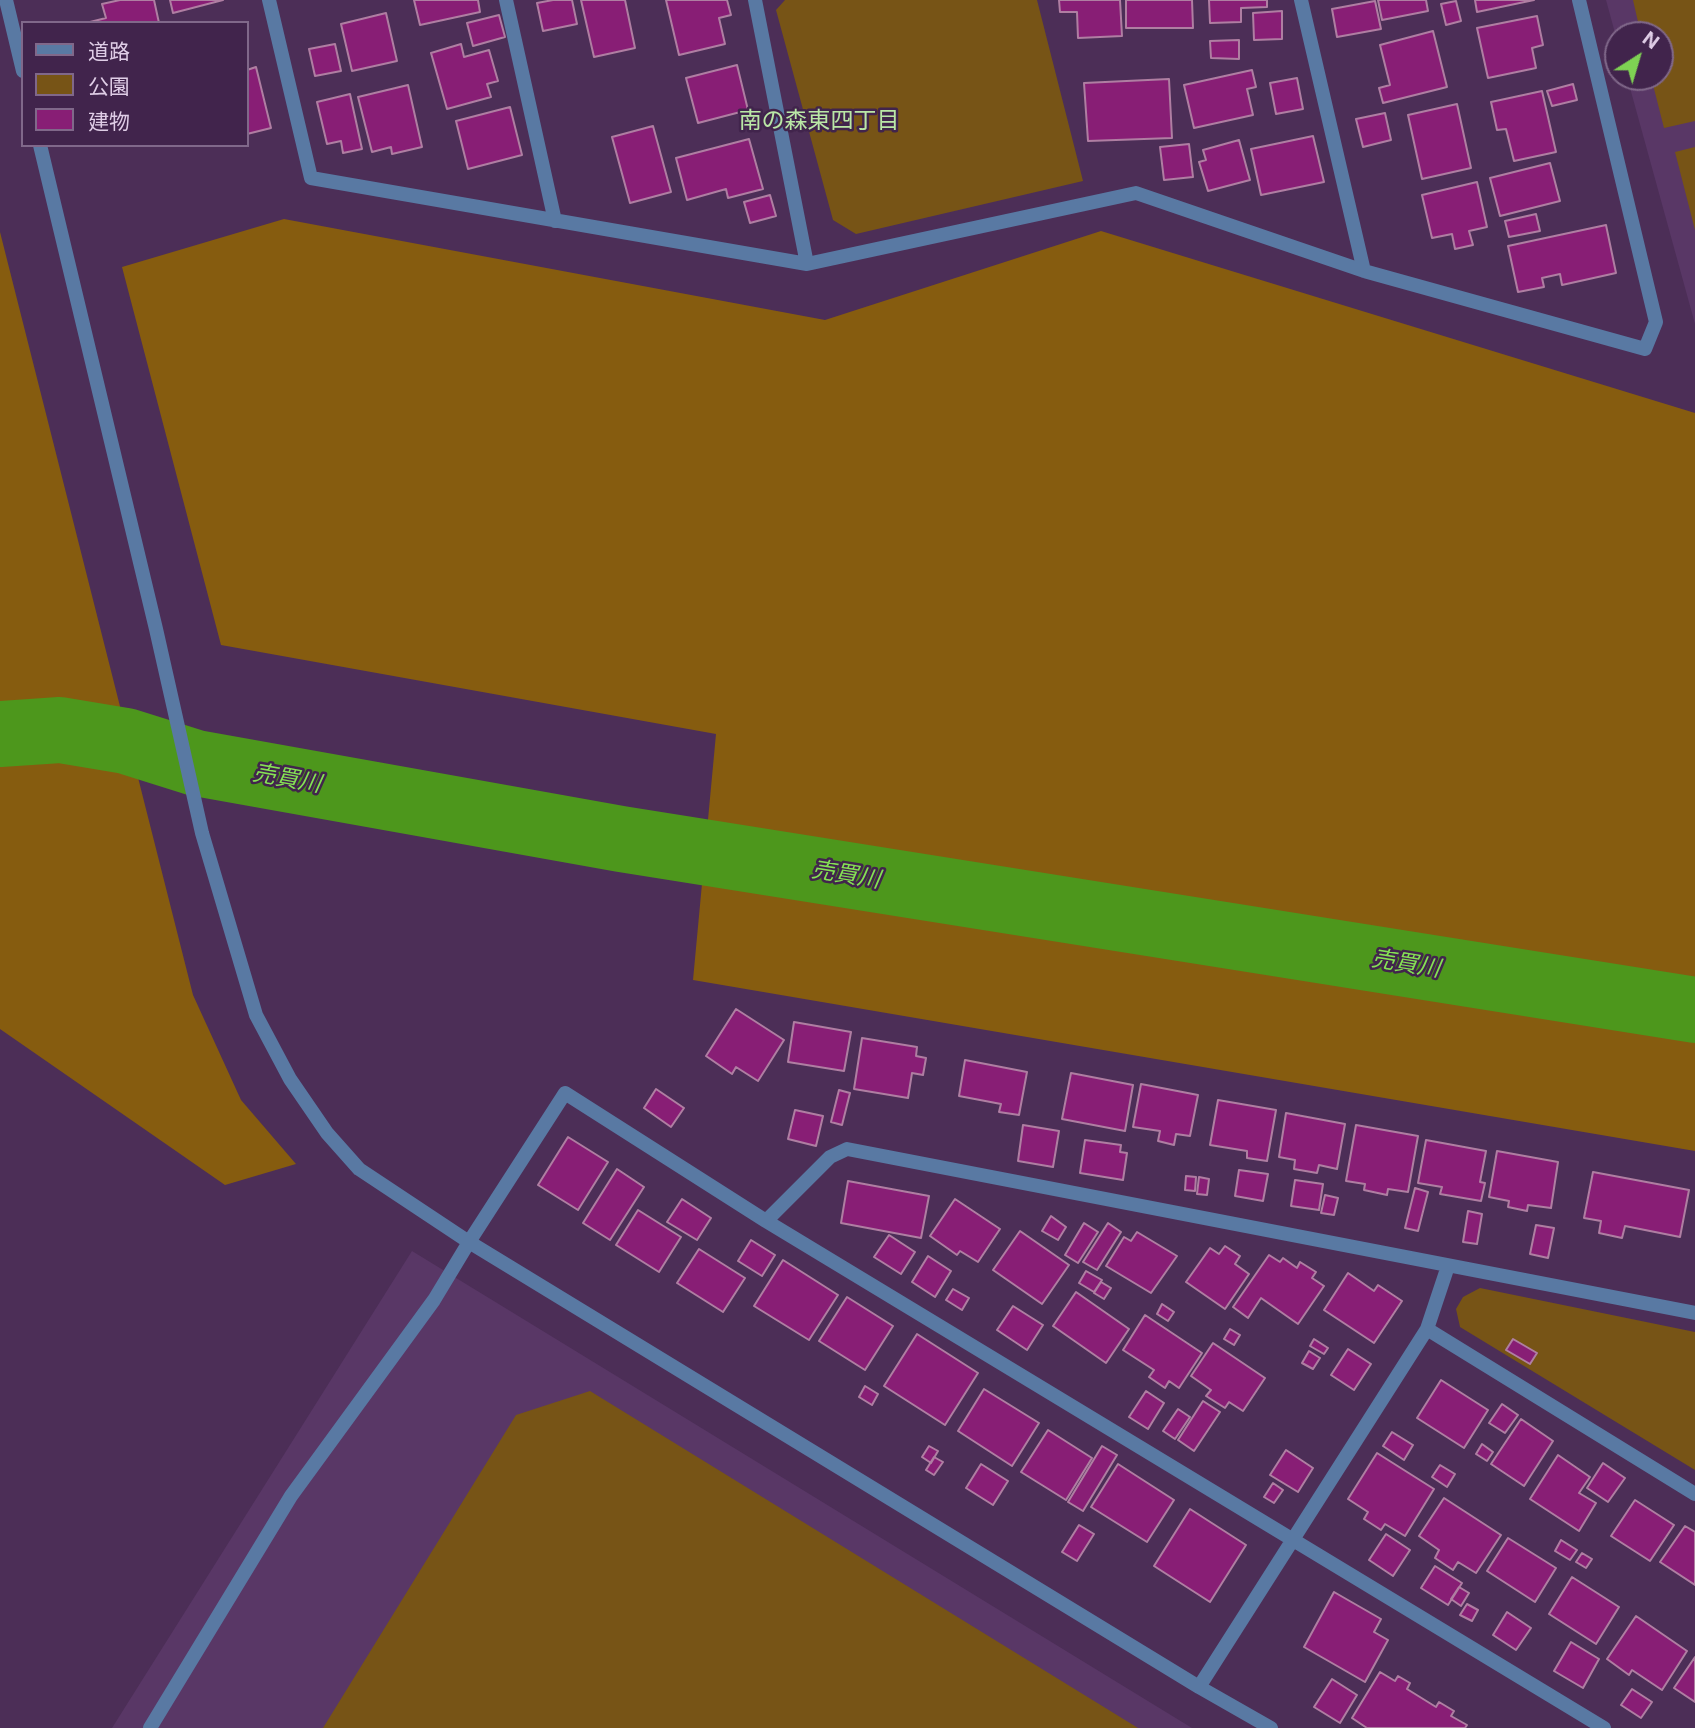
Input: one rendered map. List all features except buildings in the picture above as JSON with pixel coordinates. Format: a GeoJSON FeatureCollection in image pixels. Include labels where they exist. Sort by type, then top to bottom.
{"type":"FeatureCollection","features":[{"type":"Feature","properties":{"kind":"street"},"geometry":{"type":"LineString","coordinates":[[6,0],[21,63]]}},
{"type":"Feature","properties":{"kind":"street"},"geometry":{"type":"LineString","coordinates":[[269,0],[311,178],[807,264],[1136,194],[1364,271],[1645,349],[1656,322],[1579,0]]}},
{"type":"Feature","properties":{"kind":"street"},"geometry":{"type":"LineString","coordinates":[[506,0],[555,220]]}},
{"type":"Feature","properties":{"kind":"street"},"geometry":{"type":"LineString","coordinates":[[755,0],[807,264]]}},
{"type":"Feature","properties":{"kind":"street"},"geometry":{"type":"LineString","coordinates":[[1301,0],[1364,271]]}},
{"type":"Feature","properties":{"kind":"street"},"geometry":{"type":"LineString","coordinates":[[40,147],[202,833],[256,1015],[290,1079],[327,1133],[359,1169],[469,1242],[1199,1687],[1254,1724],[1271,1728]]}},
{"type":"Feature","properties":{"kind":"street"},"geometry":{"type":"LineString","coordinates":[[150,1728],[291,1496],[434,1300],[565,1093],[766,1220],[1604,1728]]}},
{"type":"Feature","properties":{"kind":"street"},"geometry":{"type":"LineString","coordinates":[[766,1220],[830,1157],[847,1149],[1695,1313]]}},
{"type":"Feature","properties":{"kind":"street"},"geometry":{"type":"LineString","coordinates":[[1199,1687],[1427,1329],[1448,1266]]}},
{"type":"Feature","properties":{"kind":"street"},"geometry":{"type":"LineString","coordinates":[[1427,1329],[1695,1494]]}},
{"type":"Feature","properties":{"kind":"shaded area"},"geometry":{"type":"Polygon","coordinates":[[[1606,0],[1695,0],[1695,324],[1631,91],[1674,91],[1674,21],[1612,21],[1606,0]]]}},
{"type":"Feature","properties":{"kind":"shaded area"},"geometry":{"type":"Polygon","coordinates":[[[284,219],[825,320],[1101,231],[1695,413],[1695,1151],[693,980],[716,734],[221,645],[122,267],[284,219]]]}},
{"type":"Feature","properties":{"kind":"shaded area"},"geometry":{"type":"Polygon","coordinates":[[[0,232],[193,995],[241,1100],[296,1164],[225,1185],[0,1029],[0,232]]]}},
{"type":"Feature","properties":{"kind":"shaded area"},"geometry":{"type":"Polygon","coordinates":[[[412,1251],[1192,1728],[112,1728],[412,1251]]]}},
{"type":"Feature","properties":{"kind":"green space"},"geometry":{"type":"Polygon","coordinates":[[[785,0],[1037,0],[1083,181],[856,234],[833,220],[776,10],[785,0]]]}},
{"type":"Feature","properties":{"kind":"green space"},"geometry":{"type":"Polygon","coordinates":[[[1633,0],[1695,0],[1695,121],[1664,128],[1655,91],[1674,91],[1674,21],[1638,21],[1633,0]]]}},
{"type":"Feature","properties":{"kind":"green space"},"geometry":{"type":"Polygon","coordinates":[[[1695,147],[1695,230],[1675,152],[1695,147]]]}},
{"type":"Feature","properties":{"kind":"green space"},"geometry":{"type":"Polygon","coordinates":[[[1480,1288],[1695,1332],[1695,1470],[1460,1327],[1456,1309],[1463,1297],[1480,1288]]]}},
{"type":"Feature","properties":{"kind":"green space"},"geometry":{"type":"Polygon","coordinates":[[[590,1391],[1138,1728],[323,1728],[516,1415],[590,1391]]]}},
{"type":"Feature","properties":{"kind":"waterway","name":"売買川"},"geometry":{"type":"LineString","coordinates":[[0,734],[60,730],[126,741],[196,763],[621,839],[1695,1010]]}},
{"type":"Feature","properties":{"kind":"district","name":"南の森東四丁目"},"geometry":{"type":"Point","coordinates":[819,121]}}]}
